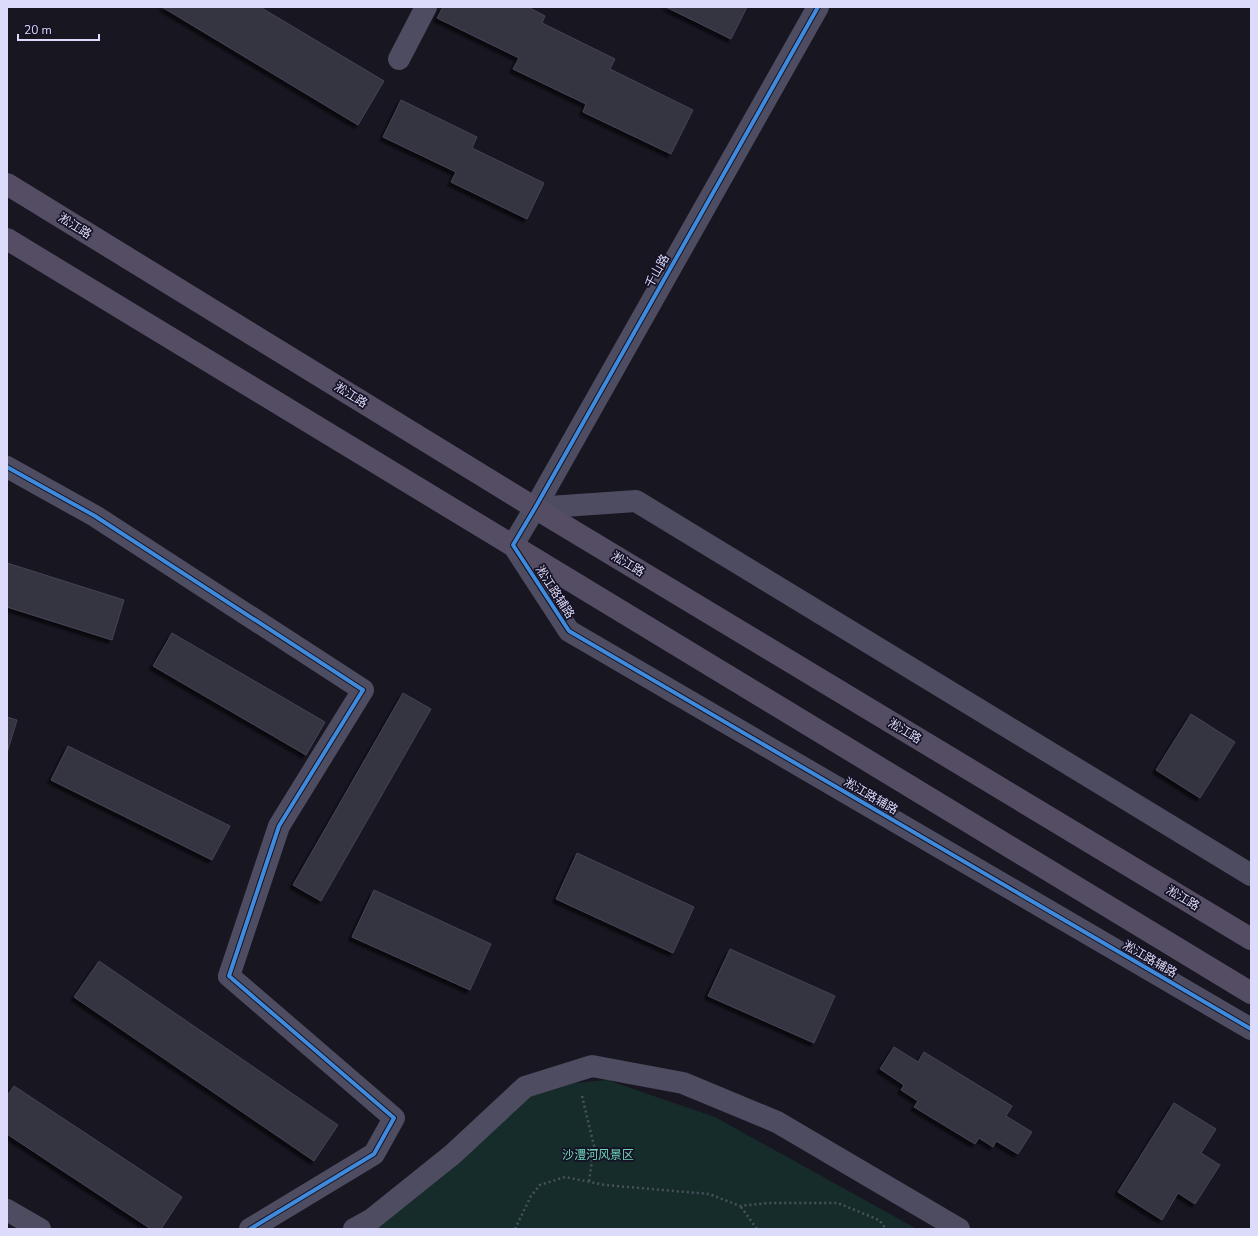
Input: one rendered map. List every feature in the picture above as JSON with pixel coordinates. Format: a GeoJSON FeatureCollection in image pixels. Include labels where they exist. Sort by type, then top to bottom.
{"type":"FeatureCollection","features":[{"type":"Feature","properties":{"kind":"main road","name":"淞江路"},"geometry":{"type":"LineString","coordinates":[[7,184],[535,508],[1251,939]]}},
{"type":"Feature","properties":{"kind":"main road"},"geometry":{"type":"LineString","coordinates":[[7,239],[1251,992]]}},
{"type":"Feature","properties":{"kind":"street"},"geometry":{"type":"LineString","coordinates":[[399,59],[426,7]]}},
{"type":"Feature","properties":{"kind":"street","name":"千山路"},"geometry":{"type":"LineString","coordinates":[[513,545],[818,7]]}},
{"type":"Feature","properties":{"kind":"street"},"geometry":{"type":"LineString","coordinates":[[7,467],[94,516],[363,690],[278,826],[229,976],[394,1118],[374,1154],[250,1229]]}},
{"type":"Feature","properties":{"kind":"street"},"geometry":{"type":"LineString","coordinates":[[535,508],[636,501],[1251,875]]}},
{"type":"Feature","properties":{"kind":"street","name":"淞江路辅路"},"geometry":{"type":"LineString","coordinates":[[513,545],[569,631],[1251,1029]]}},
{"type":"Feature","properties":{"kind":"street"},"geometry":{"type":"LineString","coordinates":[[354,1229],[372,1219],[453,1154],[525,1087],[592,1066],[683,1083],[777,1122],[959,1229]]}},
{"type":"Feature","properties":{"kind":"street"},"geometry":{"type":"LineString","coordinates":[[7,1210],[40,1229]]}},
{"type":"Feature","properties":{"kind":"path"},"geometry":{"type":"LineString","coordinates":[[576,1070],[594,1146],[589,1182]]}},
{"type":"Feature","properties":{"kind":"path"},"geometry":{"type":"LineString","coordinates":[[515,1229],[531,1196],[540,1185],[565,1177],[605,1185],[709,1194],[740,1206],[768,1203],[838,1203],[879,1220],[886,1229]]}},
{"type":"Feature","properties":{"kind":"path"},"geometry":{"type":"LineString","coordinates":[[740,1206],[757,1229]]}},
{"type":"Feature","properties":{"kind":"green space","name":"沙澧河风景区"},"geometry":{"type":"Polygon","coordinates":[[[607,1080],[715,1117],[917,1229],[371,1229],[529,1097],[575,1083],[607,1080]]]}},
{"type":"Feature","properties":{"kind":"building"},"geometry":{"type":"Polygon","coordinates":[[[162,7],[260,7],[384,81],[358,125],[162,7]]]}},
{"type":"Feature","properties":{"kind":"building"},"geometry":{"type":"Polygon","coordinates":[[[443,7],[528,7],[545,16],[542,23],[615,59],[610,69],[693,110],[671,154],[583,112],[586,104],[513,69],[519,58],[437,18],[443,7]]]}},
{"type":"Feature","properties":{"kind":"building"},"geometry":{"type":"Polygon","coordinates":[[[666,7],[747,7],[731,39],[666,7]]]}},
{"type":"Feature","properties":{"kind":"building"},"geometry":{"type":"Polygon","coordinates":[[[401,100],[477,137],[472,148],[544,183],[527,219],[451,182],[456,172],[383,137],[401,100]]]}},
{"type":"Feature","properties":{"kind":"building"},"geometry":{"type":"Polygon","coordinates":[[[7,563],[124,600],[112,640],[7,607],[7,563]]]}},
{"type":"Feature","properties":{"kind":"building"},"geometry":{"type":"Polygon","coordinates":[[[172,633],[325,722],[306,755],[153,666],[172,633]]]}},
{"type":"Feature","properties":{"kind":"building"},"geometry":{"type":"Polygon","coordinates":[[[403,693],[431,709],[321,901],[293,885],[403,693]]]}},
{"type":"Feature","properties":{"kind":"building"},"geometry":{"type":"Polygon","coordinates":[[[1191,714],[1235,742],[1200,798],[1156,770],[1191,714]]]}},
{"type":"Feature","properties":{"kind":"building"},"geometry":{"type":"Polygon","coordinates":[[[7,717],[17,720],[7,753],[7,717]]]}},
{"type":"Feature","properties":{"kind":"building"},"geometry":{"type":"Polygon","coordinates":[[[68,746],[230,826],[212,860],[51,780],[68,746]]]}},
{"type":"Feature","properties":{"kind":"building"},"geometry":{"type":"Polygon","coordinates":[[[577,853],[694,907],[673,953],[556,899],[577,853]]]}},
{"type":"Feature","properties":{"kind":"building"},"geometry":{"type":"Polygon","coordinates":[[[374,890],[491,944],[470,990],[352,937],[374,890]]]}},
{"type":"Feature","properties":{"kind":"building"},"geometry":{"type":"Polygon","coordinates":[[[730,949],[835,996],[814,1043],[708,996],[730,949]]]}},
{"type":"Feature","properties":{"kind":"building"},"geometry":{"type":"Polygon","coordinates":[[[99,961],[338,1125],[314,1161],[74,997],[99,961]]]}},
{"type":"Feature","properties":{"kind":"building"},"geometry":{"type":"Polygon","coordinates":[[[894,1047],[918,1062],[924,1052],[1012,1106],[1006,1116],[1032,1132],[1018,1154],[996,1141],[993,1147],[979,1138],[975,1144],[914,1107],[918,1101],[901,1090],[904,1085],[880,1069],[894,1047]]]}},
{"type":"Feature","properties":{"kind":"building"},"geometry":{"type":"Polygon","coordinates":[[[14,1086],[182,1197],[161,1229],[151,1229],[7,1134],[7,1096],[14,1086]]]}},
{"type":"Feature","properties":{"kind":"building"},"geometry":{"type":"Polygon","coordinates":[[[1174,1103],[1216,1129],[1201,1153],[1220,1165],[1195,1204],[1178,1193],[1162,1220],[1118,1192],[1174,1103]]]}},
{"type":"Feature","properties":{"kind":"cycle path"},"geometry":{"type":"LineString","coordinates":[[818,7],[513,545],[569,631],[1251,1029]]}},
{"type":"Feature","properties":{"kind":"cycle path"},"geometry":{"type":"LineString","coordinates":[[7,467],[95,516],[363,690],[279,826],[229,976],[394,1118],[374,1154],[250,1229]]}}]}
